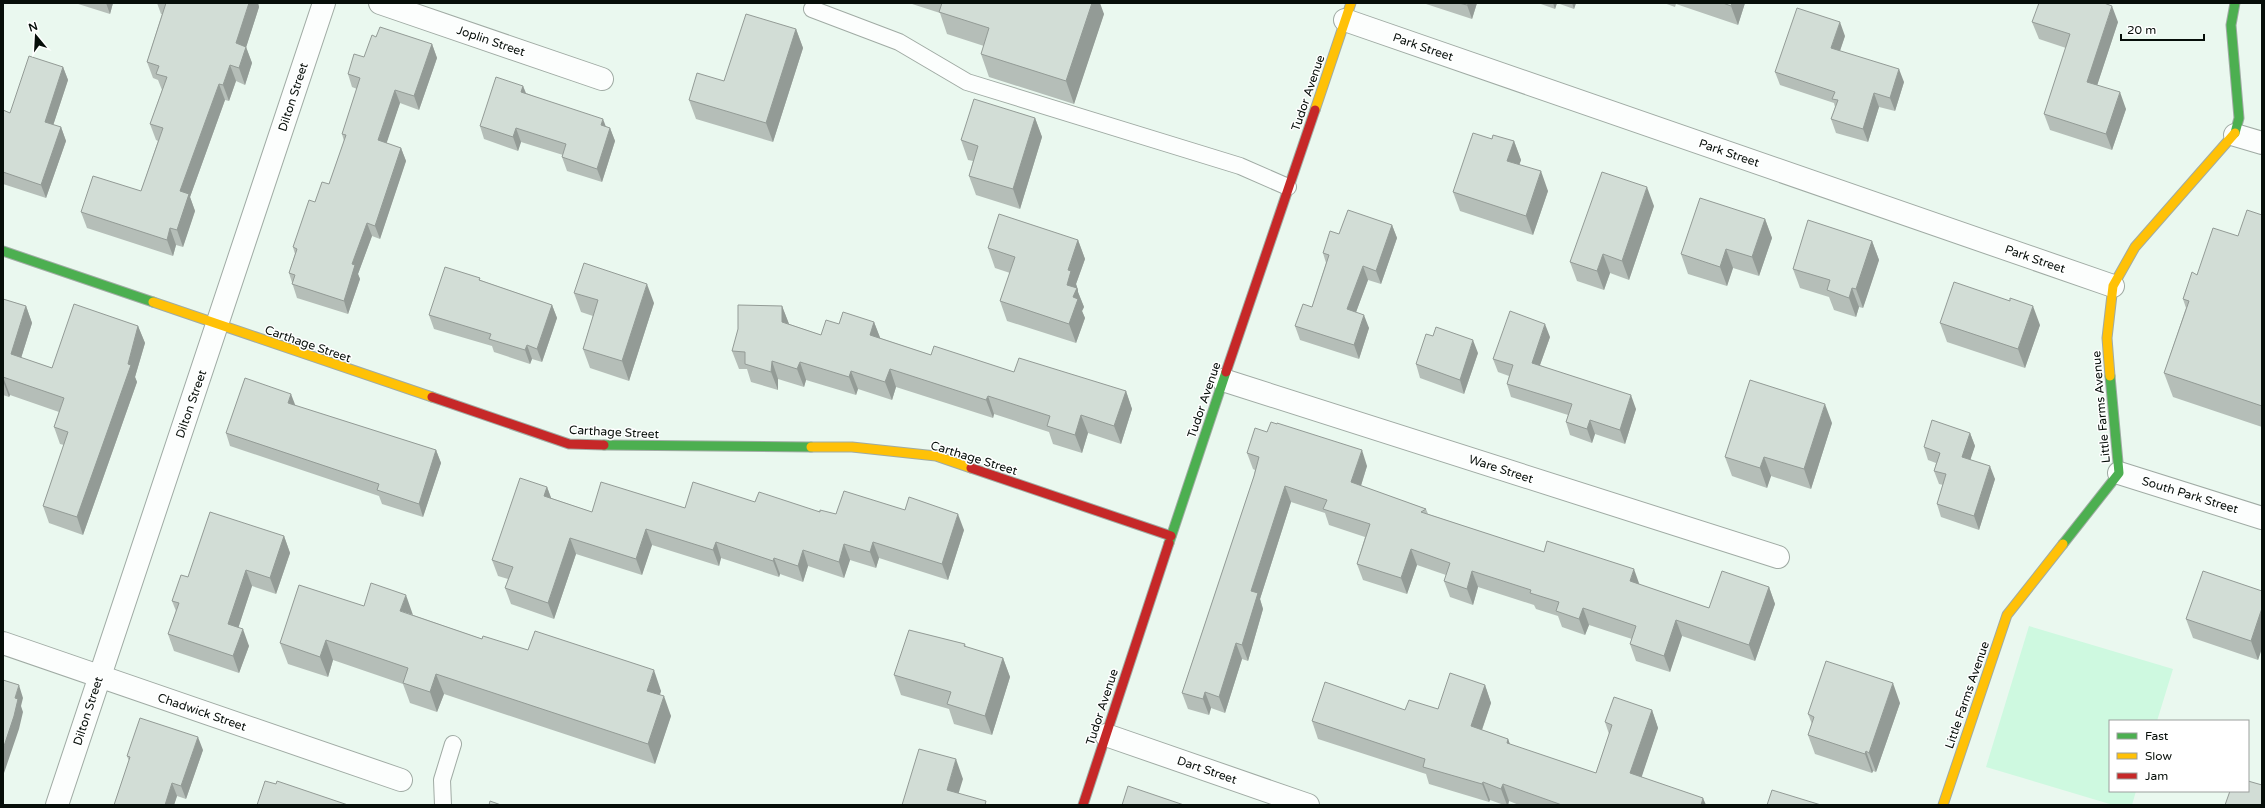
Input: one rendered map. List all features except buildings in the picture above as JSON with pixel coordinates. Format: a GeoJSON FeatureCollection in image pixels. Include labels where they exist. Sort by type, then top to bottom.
{"type":"FeatureCollection","features":[{"type":"Feature","properties":{"kind":"street","name":"Dilton Street"},"geometry":{"type":"LineString","coordinates":[[57,805],[99,676],[218,326],[324,3]]}},
{"type":"Feature","properties":{"kind":"street","name":"Joplin Street"},"geometry":{"type":"LineString","coordinates":[[380,3],[602,79]]}},
{"type":"Feature","properties":{"kind":"street"},"geometry":{"type":"LineString","coordinates":[[2235,3],[2231,25],[2239,118],[2235,134],[2262,143]]}},
{"type":"Feature","properties":{"kind":"street","name":"Tudor Avenue"},"geometry":{"type":"LineString","coordinates":[[1083,805],[1223,380],[1348,11]]}},
{"type":"Feature","properties":{"kind":"street","name":"Park Street"},"geometry":{"type":"LineString","coordinates":[[1348,11],[2113,286]]}},
{"type":"Feature","properties":{"kind":"street","name":"Little Farms Avenue"},"geometry":{"type":"LineString","coordinates":[[1942,805],[2006,615],[2118,473],[2107,338],[2113,286],[2135,246],[2235,134]]}},
{"type":"Feature","properties":{"kind":"street","name":"Carthage Street"},"geometry":{"type":"LineString","coordinates":[[3,251],[218,326],[569,444],[680,447],[852,447],[936,456],[1171,536]]}},
{"type":"Feature","properties":{"kind":"street","name":"Ware Street"},"geometry":{"type":"LineString","coordinates":[[1223,380],[1778,558]]}},
{"type":"Feature","properties":{"kind":"street","name":"South Park Street"},"geometry":{"type":"LineString","coordinates":[[2118,473],[2262,518]]}},
{"type":"Feature","properties":{"kind":"street","name":"Chadwick Street"},"geometry":{"type":"LineString","coordinates":[[3,643],[401,780]]}},
{"type":"Feature","properties":{"kind":"street","name":"Dart Street"},"geometry":{"type":"LineString","coordinates":[[1106,735],[1308,805]]}},
{"type":"Feature","properties":{"kind":"lane"},"geometry":{"type":"LineString","coordinates":[[812,9],[900,42],[966,82],[1240,166],[1288,187]]}},
{"type":"Feature","properties":{"kind":"lane"},"geometry":{"type":"LineString","coordinates":[[443,805],[442,780],[453,744]]}},
{"type":"Feature","properties":{"kind":"green space"},"geometry":{"type":"Polygon","coordinates":[[[2029,626],[2173,669],[2157,720],[2109,720],[2109,792],[2136,792],[2132,805],[2113,805],[1986,767],[2029,626]]]}},
{"type":"Feature","properties":{"kind":"traffic: fast"},"geometry":{"type":"LineString","coordinates":[[2235,3],[2231,25],[2239,118],[2235,133]]}},
{"type":"Feature","properties":{"kind":"traffic: fast"},"geometry":{"type":"LineString","coordinates":[[3,251],[153,302]]}},
{"type":"Feature","properties":{"kind":"traffic: fast"},"geometry":{"type":"LineString","coordinates":[[1169,543],[1226,372]]}},
{"type":"Feature","properties":{"kind":"traffic: fast"},"geometry":{"type":"LineString","coordinates":[[2063,544],[2119,473],[2110,376]]}},
{"type":"Feature","properties":{"kind":"traffic: fast"},"geometry":{"type":"LineString","coordinates":[[604,445],[811,447]]}},
{"type":"Feature","properties":{"kind":"traffic: slow"},"geometry":{"type":"LineString","coordinates":[[1315,110],[1351,3]]}},
{"type":"Feature","properties":{"kind":"traffic: slow"},"geometry":{"type":"LineString","coordinates":[[2110,376],[2107,338],[2113,286],[2135,247],[2235,133]]}},
{"type":"Feature","properties":{"kind":"traffic: slow"},"geometry":{"type":"LineString","coordinates":[[153,302],[432,397]]}},
{"type":"Feature","properties":{"kind":"traffic: slow"},"geometry":{"type":"LineString","coordinates":[[811,447],[852,447],[936,456],[971,468]]}},
{"type":"Feature","properties":{"kind":"traffic: slow"},"geometry":{"type":"LineString","coordinates":[[1943,805],[2007,615],[2063,544]]}},
{"type":"Feature","properties":{"kind":"traffic: jam"},"geometry":{"type":"LineString","coordinates":[[1226,372],[1315,110]]}},
{"type":"Feature","properties":{"kind":"traffic: jam"},"geometry":{"type":"LineString","coordinates":[[432,397],[569,444],[604,445]]}},
{"type":"Feature","properties":{"kind":"traffic: jam"},"geometry":{"type":"LineString","coordinates":[[971,468],[1171,536]]}},
{"type":"Feature","properties":{"kind":"traffic: jam"},"geometry":{"type":"LineString","coordinates":[[1083,805],[1169,543]]}}]}
